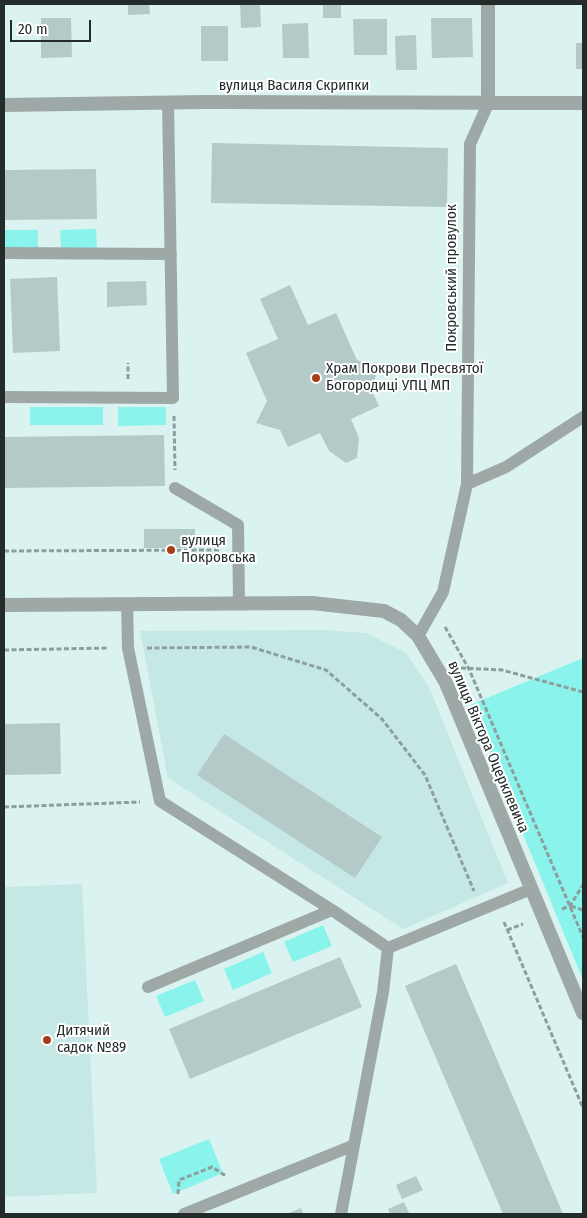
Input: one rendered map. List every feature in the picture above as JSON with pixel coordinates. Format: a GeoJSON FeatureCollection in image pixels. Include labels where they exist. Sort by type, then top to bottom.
{"type":"FeatureCollection","features":[{"type":"Feature","properties":{"kind":"street","name":"Покровський провулок"},"geometry":{"type":"LineString","coordinates":[[488,4],[488,104]]}},
{"type":"Feature","properties":{"kind":"street","name":"вулиця Василя Скрипки"},"geometry":{"type":"LineString","coordinates":[[4,105],[168,102],[583,103]]}},
{"type":"Feature","properties":{"kind":"street","name":"вулиця Віктора Оцерклевича"},"geometry":{"type":"LineString","coordinates":[[4,605],[312,603],[384,611],[401,620],[418,636],[436,664],[583,1013]]}},
{"type":"Feature","properties":{"kind":"lane"},"geometry":{"type":"LineString","coordinates":[[4,397],[173,398],[168,102]]}},
{"type":"Feature","properties":{"kind":"lane","name":"Покровський провулок"},"geometry":{"type":"LineString","coordinates":[[418,636],[443,592],[467,484],[470,144],[488,104]]}},
{"type":"Feature","properties":{"kind":"lane"},"geometry":{"type":"LineString","coordinates":[[4,253],[171,254]]}},
{"type":"Feature","properties":{"kind":"lane"},"geometry":{"type":"LineString","coordinates":[[467,484],[506,467],[583,417]]}},
{"type":"Feature","properties":{"kind":"lane"},"geometry":{"type":"LineString","coordinates":[[175,488],[238,525],[239,603]]}},
{"type":"Feature","properties":{"kind":"lane"},"geometry":{"type":"LineString","coordinates":[[127,604],[128,648],[160,801],[332,910],[388,948]]}},
{"type":"Feature","properties":{"kind":"lane"},"geometry":{"type":"LineString","coordinates":[[388,948],[531,888]]}},
{"type":"Feature","properties":{"kind":"lane"},"geometry":{"type":"LineString","coordinates":[[148,988],[332,910]]}},
{"type":"Feature","properties":{"kind":"lane"},"geometry":{"type":"LineString","coordinates":[[341,1214],[352,1146],[383,992],[388,948]]}},
{"type":"Feature","properties":{"kind":"lane"},"geometry":{"type":"LineString","coordinates":[[184,1214],[352,1146]]}},
{"type":"Feature","properties":{"kind":"path"},"geometry":{"type":"LineString","coordinates":[[173,398],[175,488]]}},
{"type":"Feature","properties":{"kind":"path"},"geometry":{"type":"LineString","coordinates":[[4,551],[238,550]]}},
{"type":"Feature","properties":{"kind":"path"},"geometry":{"type":"LineString","coordinates":[[434,607],[469,669],[583,937]]}},
{"type":"Feature","properties":{"kind":"path"},"geometry":{"type":"LineString","coordinates":[[4,650],[251,647],[326,670],[382,719],[425,775],[482,909]]}},
{"type":"Feature","properties":{"kind":"path"},"geometry":{"type":"LineString","coordinates":[[436,664],[469,669],[502,670],[583,692]]}},
{"type":"Feature","properties":{"kind":"path"},"geometry":{"type":"LineString","coordinates":[[4,807],[160,801]]}},
{"type":"Feature","properties":{"kind":"path"},"geometry":{"type":"LineString","coordinates":[[570,906],[583,885]]}},
{"type":"Feature","properties":{"kind":"path"},"geometry":{"type":"LineString","coordinates":[[496,903],[583,1108]]}},
{"type":"Feature","properties":{"kind":"path"},"geometry":{"type":"LineString","coordinates":[[570,906],[583,910]]}},
{"type":"Feature","properties":{"kind":"shaded area"},"geometry":{"type":"Polygon","coordinates":[[[96,229],[97,248],[61,248],[60,230],[96,229]]]}},
{"type":"Feature","properties":{"kind":"shaded area"},"geometry":{"type":"Polygon","coordinates":[[[4,230],[38,230],[38,248],[4,248],[4,230]]]}},
{"type":"Feature","properties":{"kind":"shaded area"},"geometry":{"type":"Polygon","coordinates":[[[30,407],[103,407],[103,425],[30,425],[30,407]]]}},
{"type":"Feature","properties":{"kind":"shaded area"},"geometry":{"type":"Polygon","coordinates":[[[118,407],[166,407],[166,425],[118,426],[118,407]]]}},
{"type":"Feature","properties":{"kind":"shaded area"},"geometry":{"type":"Polygon","coordinates":[[[323,630],[366,633],[406,653],[429,687],[508,883],[403,929],[168,778],[140,631],[323,630]]]}},
{"type":"Feature","properties":{"kind":"shaded area"},"geometry":{"type":"Polygon","coordinates":[[[583,658],[583,980],[470,705],[583,658]]]}},
{"type":"Feature","properties":{"kind":"shaded area","name":"Дитячий садок №89"},"geometry":{"type":"Polygon","coordinates":[[[82,884],[97,1193],[4,1197],[4,887],[82,884]]]}},
{"type":"Feature","properties":{"kind":"shaded area"},"geometry":{"type":"Polygon","coordinates":[[[323,925],[332,946],[293,962],[284,942],[323,925]]]}},
{"type":"Feature","properties":{"kind":"shaded area"},"geometry":{"type":"Polygon","coordinates":[[[263,952],[272,973],[233,990],[224,969],[263,952]]]}},
{"type":"Feature","properties":{"kind":"shaded area"},"geometry":{"type":"Polygon","coordinates":[[[195,980],[204,1001],[165,1017],[156,996],[195,980]]]}},
{"type":"Feature","properties":{"kind":"shaded area"},"geometry":{"type":"Polygon","coordinates":[[[209,1139],[223,1173],[173,1194],[159,1159],[209,1139]]]}},
{"type":"Feature","properties":{"kind":"building"},"geometry":{"type":"Polygon","coordinates":[[[128,4],[149,4],[150,14],[128,15],[128,4]]]}},
{"type":"Feature","properties":{"kind":"building"},"geometry":{"type":"Polygon","coordinates":[[[240,4],[260,4],[261,27],[241,28],[240,4]]]}},
{"type":"Feature","properties":{"kind":"building"},"geometry":{"type":"Polygon","coordinates":[[[323,4],[341,4],[341,18],[323,18],[323,4]]]}},
{"type":"Feature","properties":{"kind":"building"},"geometry":{"type":"Polygon","coordinates":[[[41,18],[71,18],[72,57],[41,58],[41,18]]]}},
{"type":"Feature","properties":{"kind":"building"},"geometry":{"type":"Polygon","coordinates":[[[431,18],[472,18],[473,57],[432,58],[431,18]]]}},
{"type":"Feature","properties":{"kind":"building"},"geometry":{"type":"Polygon","coordinates":[[[353,19],[387,19],[387,55],[354,55],[353,19]]]}},
{"type":"Feature","properties":{"kind":"building"},"geometry":{"type":"Polygon","coordinates":[[[308,23],[309,58],[283,58],[282,24],[308,23]]]}},
{"type":"Feature","properties":{"kind":"building"},"geometry":{"type":"Polygon","coordinates":[[[201,26],[228,26],[228,61],[201,61],[201,26]]]}},
{"type":"Feature","properties":{"kind":"building"},"geometry":{"type":"Polygon","coordinates":[[[416,35],[417,70],[396,70],[395,36],[416,35]]]}},
{"type":"Feature","properties":{"kind":"building"},"geometry":{"type":"Polygon","coordinates":[[[576,43],[583,43],[583,69],[576,69],[576,43]]]}},
{"type":"Feature","properties":{"kind":"building"},"geometry":{"type":"Polygon","coordinates":[[[212,143],[448,148],[447,207],[211,203],[212,143]]]}},
{"type":"Feature","properties":{"kind":"building"},"geometry":{"type":"Polygon","coordinates":[[[96,169],[97,219],[4,220],[4,170],[96,169]]]}},
{"type":"Feature","properties":{"kind":"building"},"geometry":{"type":"Polygon","coordinates":[[[57,277],[60,351],[13,353],[10,279],[57,277]]]}},
{"type":"Feature","properties":{"kind":"building"},"geometry":{"type":"Polygon","coordinates":[[[146,281],[147,305],[107,307],[107,282],[146,281]]]}},
{"type":"Feature","properties":{"kind":"building","name":"Храм Покрови Пресвятої Богородиці УПЦ МП"},"geometry":{"type":"Polygon","coordinates":[[[290,285],[308,325],[336,313],[357,360],[379,367],[371,389],[379,406],[351,419],[359,438],[357,458],[346,463],[329,451],[320,433],[288,447],[280,430],[256,423],[267,401],[246,353],[278,339],[260,299],[290,285]]]}},
{"type":"Feature","properties":{"kind":"building"},"geometry":{"type":"Polygon","coordinates":[[[164,435],[165,486],[4,488],[4,437],[164,435]]]}},
{"type":"Feature","properties":{"kind":"building"},"geometry":{"type":"Polygon","coordinates":[[[144,529],[195,529],[195,548],[144,548],[144,529]]]}},
{"type":"Feature","properties":{"kind":"building"},"geometry":{"type":"Polygon","coordinates":[[[60,723],[61,774],[4,775],[4,724],[60,723]]]}},
{"type":"Feature","properties":{"kind":"building"},"geometry":{"type":"Polygon","coordinates":[[[224,734],[382,837],[355,878],[197,775],[224,734]]]}},
{"type":"Feature","properties":{"kind":"building"},"geometry":{"type":"Polygon","coordinates":[[[340,957],[362,1007],[190,1079],[169,1029],[340,957]]]}},
{"type":"Feature","properties":{"kind":"building"},"geometry":{"type":"Polygon","coordinates":[[[456,964],[563,1214],[503,1214],[405,986],[456,964]]]}},
{"type":"Feature","properties":{"kind":"building"},"geometry":{"type":"Polygon","coordinates":[[[416,1176],[423,1190],[402,1199],[396,1185],[416,1176]]]}},
{"type":"Feature","properties":{"kind":"building"},"geometry":{"type":"Polygon","coordinates":[[[404,1202],[409,1213],[390,1214],[388,1209],[404,1202]]]}},
{"type":"Feature","properties":{"kind":"building"},"geometry":{"type":"Polygon","coordinates":[[[301,1208],[303,1214],[287,1214],[301,1208]]]}},
{"type":"Feature","properties":{"kind":"place","name":"Храм Покрови Пресвятої Богородиці УПЦ МП"},"geometry":{"type":"Point","coordinates":[316,378]}},
{"type":"Feature","properties":{"kind":"place","name":"вулиця Покровська"},"geometry":{"type":"Point","coordinates":[171,550]}},
{"type":"Feature","properties":{"kind":"place","name":"Дитячий садок №89"},"geometry":{"type":"Point","coordinates":[47,1040]}}]}
